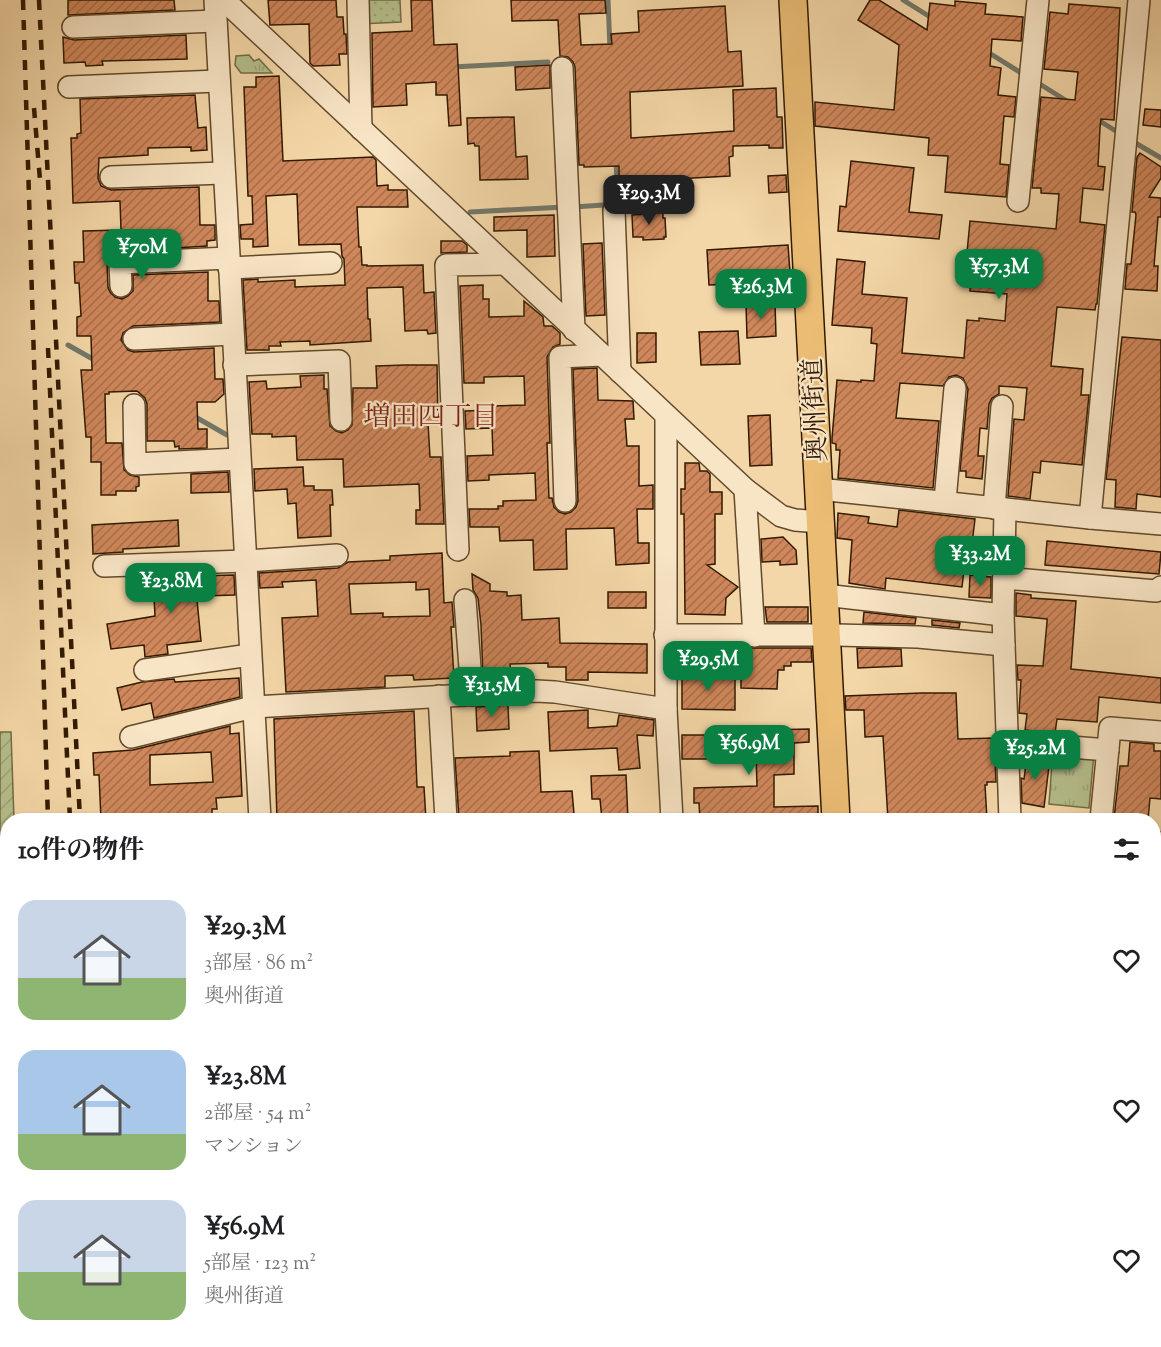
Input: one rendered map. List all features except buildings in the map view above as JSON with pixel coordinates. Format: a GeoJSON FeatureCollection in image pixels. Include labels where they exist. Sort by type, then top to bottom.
{"type":"FeatureCollection","features":[{"type":"Feature","properties":{"kind":"main road","name":"奥州街道"},"geometry":{"type":"LineString","coordinates":[[793,0],[836,813]]}},
{"type":"Feature","properties":{"kind":"street"},"geometry":{"type":"LineString","coordinates":[[224,0],[745,489],[781,516],[795,520],[820,522]]}},
{"type":"Feature","properties":{"kind":"street"},"geometry":{"type":"LineString","coordinates":[[358,0],[361,129]]}},
{"type":"Feature","properties":{"kind":"street"},"geometry":{"type":"LineString","coordinates":[[1018,201],[1038,0]]}},
{"type":"Feature","properties":{"kind":"street"},"geometry":{"type":"LineString","coordinates":[[1090,518],[1139,0]]}},
{"type":"Feature","properties":{"kind":"street"},"geometry":{"type":"LineString","coordinates":[[73,27],[215,11],[260,813]]}},
{"type":"Feature","properties":{"kind":"street"},"geometry":{"type":"LineString","coordinates":[[562,68],[574,330]]}},
{"type":"Feature","properties":{"kind":"street"},"geometry":{"type":"LineString","coordinates":[[69,87],[218,81]]}},
{"type":"Feature","properties":{"kind":"street"},"geometry":{"type":"LineString","coordinates":[[111,177],[223,173]]}},
{"type":"Feature","properties":{"kind":"street"},"geometry":{"type":"LineString","coordinates":[[614,210],[620,372]]}},
{"type":"Feature","properties":{"kind":"street"},"geometry":{"type":"LineString","coordinates":[[121,286],[120,263],[331,263]]}},
{"type":"Feature","properties":{"kind":"street"},"geometry":{"type":"LineString","coordinates":[[458,550],[446,264],[504,264]]}},
{"type":"Feature","properties":{"kind":"street"},"geometry":{"type":"LineString","coordinates":[[134,339],[232,334]]}},
{"type":"Feature","properties":{"kind":"street"},"geometry":{"type":"LineString","coordinates":[[565,501],[560,357],[602,355]]}},
{"type":"Feature","properties":{"kind":"street"},"geometry":{"type":"LineString","coordinates":[[234,365],[339,361],[341,420]]}},
{"type":"Feature","properties":{"kind":"street"},"geometry":{"type":"LineString","coordinates":[[945,501],[955,388]]}},
{"type":"Feature","properties":{"kind":"street"},"geometry":{"type":"LineString","coordinates":[[134,405],[135,464],[239,459]]}},
{"type":"Feature","properties":{"kind":"street"},"geometry":{"type":"LineString","coordinates":[[1002,406],[999,508],[1004,578],[1003,615],[1010,813]]}},
{"type":"Feature","properties":{"kind":"street"},"geometry":{"type":"LineString","coordinates":[[666,416],[666,709],[672,813]]}},
{"type":"Feature","properties":{"kind":"street"},"geometry":{"type":"LineString","coordinates":[[745,489],[754,636]]}},
{"type":"Feature","properties":{"kind":"street"},"geometry":{"type":"LineString","coordinates":[[819,489],[1161,524]]}},
{"type":"Feature","properties":{"kind":"street"},"geometry":{"type":"LineString","coordinates":[[104,566],[337,555]]}},
{"type":"Feature","properties":{"kind":"street"},"geometry":{"type":"LineString","coordinates":[[1004,578],[1156,591],[1161,587]]}},
{"type":"Feature","properties":{"kind":"street"},"geometry":{"type":"LineString","coordinates":[[824,595],[1003,615]]}},
{"type":"Feature","properties":{"kind":"street"},"geometry":{"type":"LineString","coordinates":[[465,600],[472,695]]}},
{"type":"Feature","properties":{"kind":"street"},"geometry":{"type":"LineString","coordinates":[[665,634],[754,636],[826,634],[918,637],[1004,645]]}},
{"type":"Feature","properties":{"kind":"street"},"geometry":{"type":"LineString","coordinates":[[145,670],[250,655]]}},
{"type":"Feature","properties":{"kind":"street"},"geometry":{"type":"LineString","coordinates":[[131,737],[253,707],[439,696],[555,692],[666,709]]}},
{"type":"Feature","properties":{"kind":"street"},"geometry":{"type":"LineString","coordinates":[[439,696],[446,813]]}},
{"type":"Feature","properties":{"kind":"street"},"geometry":{"type":"LineString","coordinates":[[1102,813],[1110,728],[1161,732]]}},
{"type":"Feature","properties":{"kind":"street"},"geometry":{"type":"LineString","coordinates":[[1008,742],[1108,750]]}},
{"type":"Feature","properties":{"kind":"street"},"geometry":{"type":"LineString","coordinates":[[698,1347],[757,1347]]}},
{"type":"Feature","properties":{"kind":"green space"},"geometry":{"type":"Polygon","coordinates":[[[357,0],[400,0],[401,22],[359,24],[357,0]]]}},
{"type":"Feature","properties":{"kind":"green space"},"geometry":{"type":"Polygon","coordinates":[[[249,55],[254,61],[259,59],[272,73],[241,73],[235,65],[236,56],[249,55]]]}},
{"type":"Feature","properties":{"kind":"green space"},"geometry":{"type":"Polygon","coordinates":[[[0,732],[11,732],[14,813],[0,813],[0,732]]]}},
{"type":"Feature","properties":{"kind":"green space"},"geometry":{"type":"Polygon","coordinates":[[[1053,749],[1094,753],[1089,808],[1049,804],[1053,749]]]}},
{"type":"Feature","properties":{"kind":"waterway"},"geometry":{"type":"LineString","coordinates":[[608,0],[610,49]]}},
{"type":"Feature","properties":{"kind":"waterway"},"geometry":{"type":"LineString","coordinates":[[903,0],[935,20]]}},
{"type":"Feature","properties":{"kind":"waterway"},"geometry":{"type":"LineString","coordinates":[[986,51],[1026,76]]}},
{"type":"Feature","properties":{"kind":"waterway"},"geometry":{"type":"LineString","coordinates":[[452,67],[548,62]]}},
{"type":"Feature","properties":{"kind":"waterway"},"geometry":{"type":"LineString","coordinates":[[1035,81],[1070,103]]}},
{"type":"Feature","properties":{"kind":"waterway"},"geometry":{"type":"LineString","coordinates":[[1095,118],[1119,133]]}},
{"type":"Feature","properties":{"kind":"waterway"},"geometry":{"type":"LineString","coordinates":[[1132,141],[1161,158]]}},
{"type":"Feature","properties":{"kind":"waterway"},"geometry":{"type":"LineString","coordinates":[[574,207],[618,204],[616,160]]}},
{"type":"Feature","properties":{"kind":"waterway"},"geometry":{"type":"LineString","coordinates":[[470,212],[564,207]]}},
{"type":"Feature","properties":{"kind":"waterway"},"geometry":{"type":"LineString","coordinates":[[68,345],[98,362]]}},
{"type":"Feature","properties":{"kind":"waterway"},"geometry":{"type":"LineString","coordinates":[[192,415],[227,435]]}},
{"type":"Feature","properties":{"kind":"railway"},"geometry":{"type":"LineString","coordinates":[[23,0],[48,813]]}},
{"type":"Feature","properties":{"kind":"railway"},"geometry":{"type":"LineString","coordinates":[[39,0],[80,813]]}},
{"type":"Feature","properties":{"kind":"railway"},"geometry":{"type":"LineString","coordinates":[[34,108],[40,180]]}},
{"type":"Feature","properties":{"kind":"railway"},"geometry":{"type":"LineString","coordinates":[[48,348],[70,813]]}},
{"type":"Feature","properties":{"kind":"district","name":"増田四丁目"},"geometry":{"type":"Point","coordinates":[431,416]}}]}
